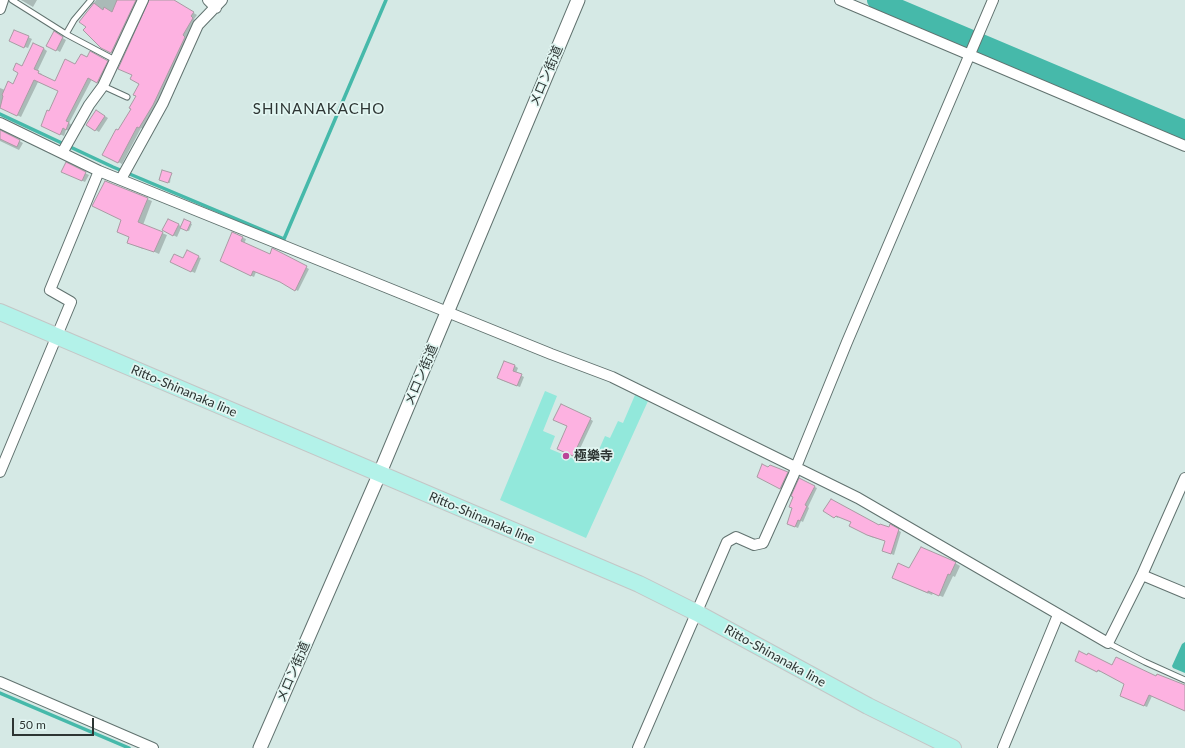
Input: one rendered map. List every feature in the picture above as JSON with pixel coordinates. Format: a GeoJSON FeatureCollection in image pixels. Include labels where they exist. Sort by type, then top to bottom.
{"type":"FeatureCollection","features":[{"type":"Feature","properties":{"kind":"main road","name":"Ritto-Shinanaka line"},"geometry":{"type":"LineString","coordinates":[[0,312],[379,475],[639,584],[697,613],[868,706],[953,748]]}},
{"type":"Feature","properties":{"kind":"street"},"geometry":{"type":"LineString","coordinates":[[0,9],[3,0]]}},
{"type":"Feature","properties":{"kind":"street"},"geometry":{"type":"LineString","coordinates":[[62,153],[89,105],[103,86],[143,0]]}},
{"type":"Feature","properties":{"kind":"street"},"geometry":{"type":"LineString","coordinates":[[121,179],[163,103],[198,25],[219,4],[208,0]]}},
{"type":"Feature","properties":{"kind":"street","name":"メロン街道"},"geometry":{"type":"LineString","coordinates":[[260,748],[379,475],[578,0]]}},
{"type":"Feature","properties":{"kind":"street"},"geometry":{"type":"LineString","coordinates":[[840,0],[1185,146]]}},
{"type":"Feature","properties":{"kind":"street"},"geometry":{"type":"LineString","coordinates":[[638,748],[727,542],[736,537],[754,545],[764,543],[993,0]]}},
{"type":"Feature","properties":{"kind":"street"},"geometry":{"type":"LineString","coordinates":[[0,123],[99,170],[551,354],[612,377],[796,467],[918,532],[1108,643],[1142,575],[1185,478]]}},
{"type":"Feature","properties":{"kind":"street"},"geometry":{"type":"LineString","coordinates":[[0,472],[58,337],[71,302],[50,290],[99,170]]}},
{"type":"Feature","properties":{"kind":"street"},"geometry":{"type":"LineString","coordinates":[[1142,575],[1185,593]]}},
{"type":"Feature","properties":{"kind":"street"},"geometry":{"type":"LineString","coordinates":[[1003,748],[1058,615]]}},
{"type":"Feature","properties":{"kind":"street"},"geometry":{"type":"LineString","coordinates":[[0,682],[153,748]]}},
{"type":"Feature","properties":{"kind":"lane"},"geometry":{"type":"LineString","coordinates":[[12,0],[66,34],[115,60]]}},
{"type":"Feature","properties":{"kind":"lane"},"geometry":{"type":"LineString","coordinates":[[66,34],[74,20],[91,0]]}},
{"type":"Feature","properties":{"kind":"lane"},"geometry":{"type":"LineString","coordinates":[[103,86],[127,97]]}},
{"type":"Feature","properties":{"kind":"lane"},"geometry":{"type":"LineString","coordinates":[[1108,643],[1185,680]]}},
{"type":"Feature","properties":{"kind":"shaded area"},"geometry":{"type":"Polygon","coordinates":[[[545,391],[557,396],[543,431],[555,436],[550,449],[574,459],[580,447],[597,454],[605,436],[610,438],[618,421],[623,423],[635,395],[648,401],[586,538],[500,500],[545,391]]]}},
{"type":"Feature","properties":{"kind":"shaded area"},"geometry":{"type":"Polygon","coordinates":[[[1185,642],[1185,673],[1173,668],[1172,666],[1182,644],[1185,642]]]}},
{"type":"Feature","properties":{"kind":"building"},"geometry":{"type":"Polygon","coordinates":[[[117,0],[136,0],[111,53],[101,48],[83,30],[86,27],[79,22],[94,3],[103,10],[104,7],[112,12],[117,0]]]}},
{"type":"Feature","properties":{"kind":"building"},"geometry":{"type":"Polygon","coordinates":[[[149,0],[174,0],[194,12],[191,16],[193,18],[183,35],[185,37],[153,105],[139,128],[137,127],[118,163],[102,155],[116,129],[118,130],[131,109],[129,108],[136,96],[133,95],[139,84],[130,79],[132,75],[118,69],[149,0]]]}},
{"type":"Feature","properties":{"kind":"building"},"geometry":{"type":"Polygon","coordinates":[[[14,30],[29,36],[24,48],[9,41],[14,30]]]}},
{"type":"Feature","properties":{"kind":"building"},"geometry":{"type":"Polygon","coordinates":[[[54,31],[63,37],[56,51],[46,46],[54,31]]]}},
{"type":"Feature","properties":{"kind":"building"},"geometry":{"type":"Polygon","coordinates":[[[33,43],[44,48],[34,69],[39,71],[38,73],[55,81],[65,59],[75,64],[81,54],[87,57],[90,51],[108,61],[97,83],[88,78],[66,121],[69,122],[66,130],[63,128],[60,135],[41,126],[47,110],[49,111],[58,91],[34,80],[17,116],[0,108],[2,95],[8,81],[13,84],[18,73],[13,70],[16,63],[22,66],[33,43]]]}},
{"type":"Feature","properties":{"kind":"building"},"geometry":{"type":"Polygon","coordinates":[[[96,110],[105,116],[95,131],[86,125],[96,110]]]}},
{"type":"Feature","properties":{"kind":"building"},"geometry":{"type":"Polygon","coordinates":[[[0,130],[20,140],[17,147],[0,139],[0,130]]]}},
{"type":"Feature","properties":{"kind":"building"},"geometry":{"type":"Polygon","coordinates":[[[66,162],[86,172],[82,181],[61,172],[66,162]]]}},
{"type":"Feature","properties":{"kind":"building"},"geometry":{"type":"Polygon","coordinates":[[[162,170],[172,173],[168,183],[159,180],[162,170]]]}},
{"type":"Feature","properties":{"kind":"building"},"geometry":{"type":"Polygon","coordinates":[[[105,181],[148,198],[138,222],[163,232],[154,252],[127,243],[129,237],[117,232],[121,220],[92,206],[105,181]]]}},
{"type":"Feature","properties":{"kind":"building"},"geometry":{"type":"Polygon","coordinates":[[[168,219],[179,224],[173,236],[162,230],[168,219]]]}},
{"type":"Feature","properties":{"kind":"building"},"geometry":{"type":"Polygon","coordinates":[[[184,219],[191,222],[187,231],[180,228],[184,219]]]}},
{"type":"Feature","properties":{"kind":"building"},"geometry":{"type":"Polygon","coordinates":[[[232,232],[243,237],[241,241],[270,254],[272,248],[307,266],[295,291],[280,282],[253,271],[251,276],[220,261],[232,232]]]}},
{"type":"Feature","properties":{"kind":"building"},"geometry":{"type":"Polygon","coordinates":[[[187,250],[199,256],[191,272],[170,262],[174,254],[183,258],[187,250]]]}},
{"type":"Feature","properties":{"kind":"building"},"geometry":{"type":"Polygon","coordinates":[[[504,361],[515,365],[513,371],[522,374],[517,386],[497,378],[504,361]]]}},
{"type":"Feature","properties":{"kind":"building"},"geometry":{"type":"Polygon","coordinates":[[[561,404],[591,418],[573,456],[557,449],[567,426],[553,420],[561,404]]]}},
{"type":"Feature","properties":{"kind":"building"},"geometry":{"type":"Polygon","coordinates":[[[762,464],[768,467],[770,465],[788,472],[780,489],[757,477],[762,464]]]}},
{"type":"Feature","properties":{"kind":"building"},"geometry":{"type":"Polygon","coordinates":[[[799,478],[815,486],[805,505],[807,506],[800,521],[798,520],[795,527],[787,524],[792,508],[789,507],[793,497],[791,496],[799,478]]]}},
{"type":"Feature","properties":{"kind":"building"},"geometry":{"type":"Polygon","coordinates":[[[831,499],[879,525],[889,527],[890,524],[899,529],[891,554],[882,551],[885,541],[867,535],[849,526],[851,522],[836,516],[834,518],[823,511],[831,499]]]}},
{"type":"Feature","properties":{"kind":"building"},"geometry":{"type":"Polygon","coordinates":[[[921,547],[956,562],[950,575],[948,574],[939,596],[892,578],[898,563],[909,568],[921,547]]]}},
{"type":"Feature","properties":{"kind":"building"},"geometry":{"type":"Polygon","coordinates":[[[1079,651],[1087,655],[1088,653],[1112,665],[1116,657],[1156,676],[1157,674],[1185,685],[1185,711],[1149,695],[1144,706],[1120,696],[1124,684],[1098,670],[1097,672],[1075,661],[1079,651]]]}},
{"type":"Feature","properties":{"kind":"waterway"},"geometry":{"type":"LineString","coordinates":[[0,114],[113,167],[284,239],[386,0]]}},
{"type":"Feature","properties":{"kind":"waterway"},"geometry":{"type":"LineString","coordinates":[[877,0],[1185,130]]}},
{"type":"Feature","properties":{"kind":"waterway"},"geometry":{"type":"LineString","coordinates":[[0,693],[129,748]]}},
{"type":"Feature","properties":{"kind":"place","name":"極樂寺"},"geometry":{"type":"Point","coordinates":[566,456]}},
{"type":"Feature","properties":{"kind":"district","name":"SHINANAKACHO"},"geometry":{"type":"Point","coordinates":[319,109]}}]}
